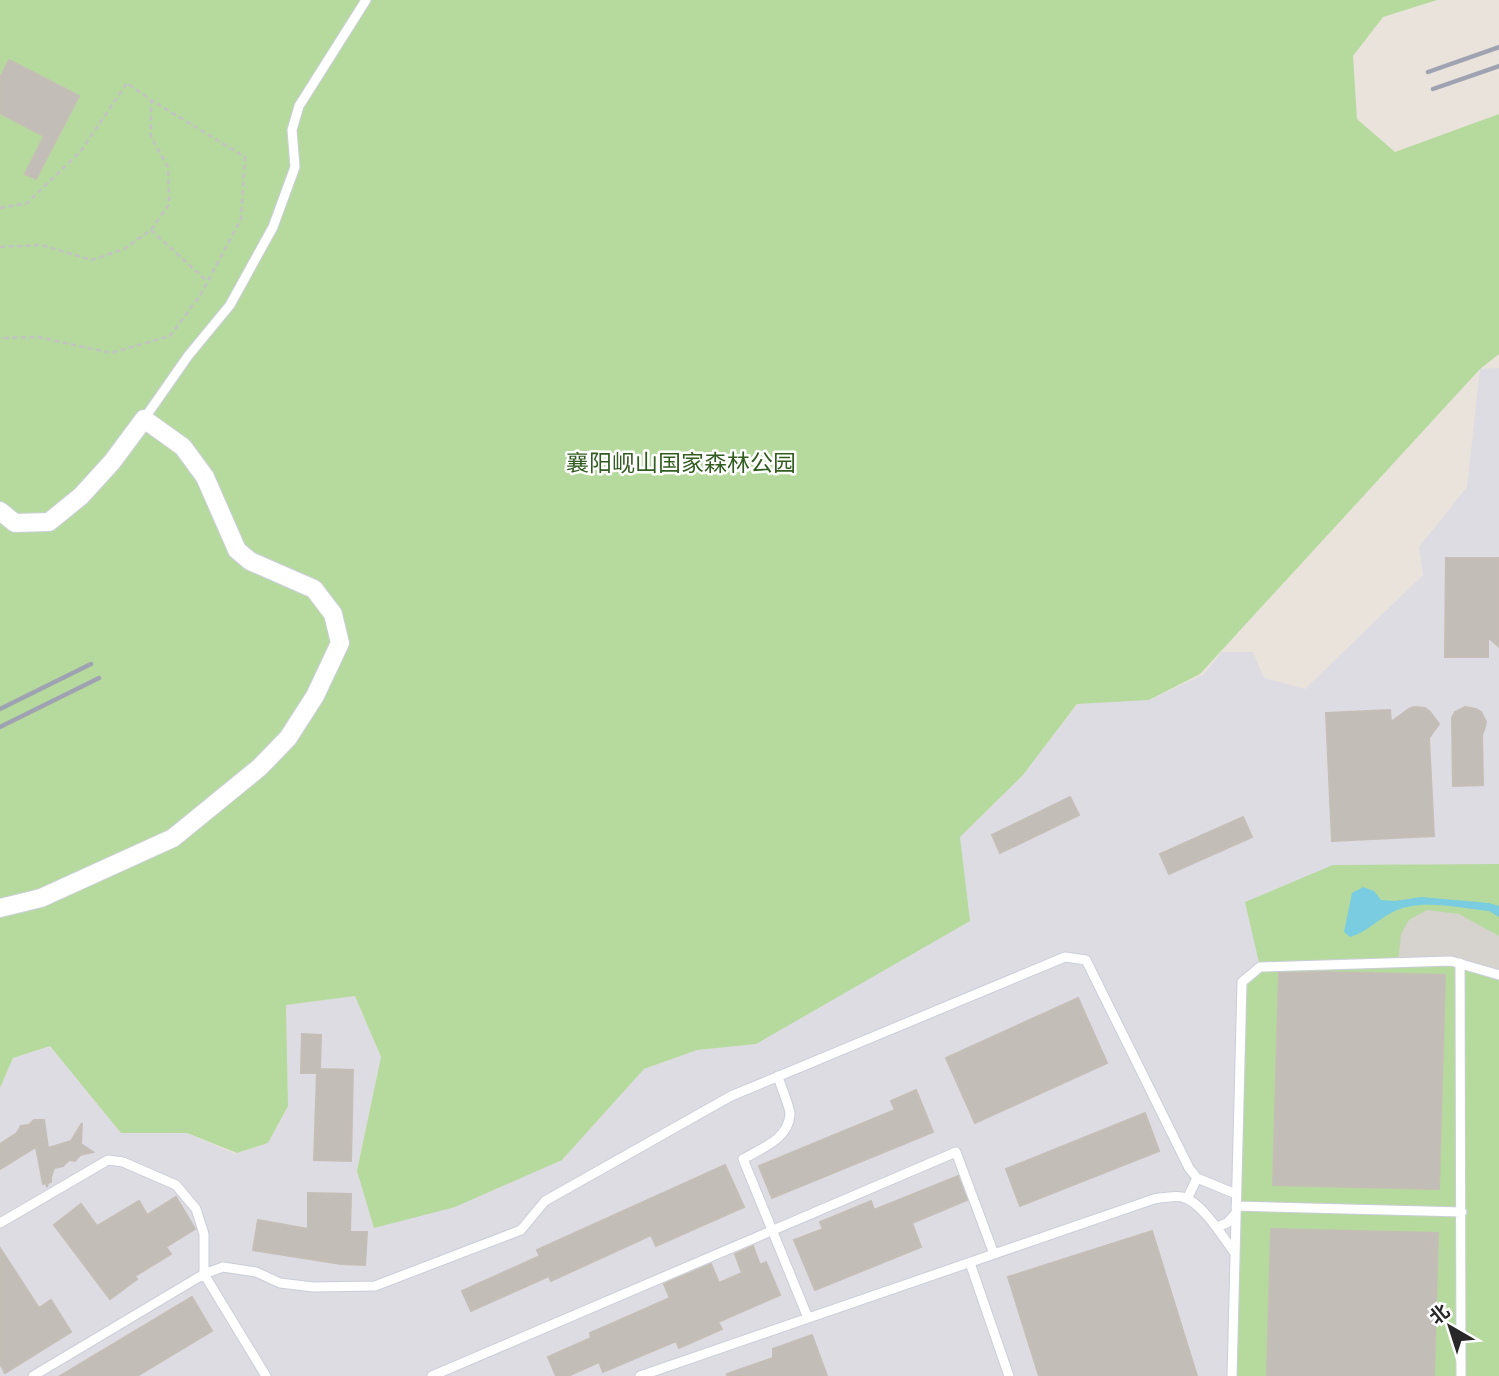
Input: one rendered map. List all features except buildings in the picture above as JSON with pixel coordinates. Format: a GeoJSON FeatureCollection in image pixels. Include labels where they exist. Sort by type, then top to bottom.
{"type":"FeatureCollection","features":[{"type":"Feature","properties":{"kind":"street"},"geometry":{"type":"LineString","coordinates":[[0,511],[15,523],[49,522],[80,496],[112,462],[144,419],[183,447],[205,477],[237,550],[250,561],[314,590],[333,614],[340,643],[315,696],[288,738],[260,767],[173,838],[41,898],[0,908]]}},
{"type":"Feature","properties":{"kind":"lane"},"geometry":{"type":"LineString","coordinates":[[144,419],[188,356],[230,305],[273,227],[295,167],[292,130],[299,106],[366,0]]}},
{"type":"Feature","properties":{"kind":"lane"},"geometry":{"type":"LineString","coordinates":[[33,1376],[204,1274],[223,1267],[256,1272],[280,1283],[313,1287],[375,1286],[521,1230],[545,1201],[731,1096],[1065,957],[1086,960],[1189,1168],[1197,1178],[1237,1194]]}},
{"type":"Feature","properties":{"kind":"lane"},"geometry":{"type":"LineString","coordinates":[[1232,1376],[1242,982],[1260,967],[1451,961],[1499,975]]}},
{"type":"Feature","properties":{"kind":"lane"},"geometry":{"type":"LineString","coordinates":[[1460,963],[1461,1376]]}},
{"type":"Feature","properties":{"kind":"lane"},"geometry":{"type":"LineString","coordinates":[[778,1076],[790,1114],[784,1133],[743,1159],[808,1318]]}},
{"type":"Feature","properties":{"kind":"lane"},"geometry":{"type":"LineString","coordinates":[[432,1376],[956,1152],[994,1254]]}},
{"type":"Feature","properties":{"kind":"lane"},"geometry":{"type":"LineString","coordinates":[[0,1223],[107,1160],[123,1162],[176,1185],[196,1209],[204,1234],[204,1274],[266,1376]]}},
{"type":"Feature","properties":{"kind":"lane"},"geometry":{"type":"LineString","coordinates":[[1187,1199],[1197,1178]]}},
{"type":"Feature","properties":{"kind":"lane"},"geometry":{"type":"LineString","coordinates":[[640,1376],[1154,1199],[1182,1197],[1195,1204],[1217,1227],[1235,1254]]}},
{"type":"Feature","properties":{"kind":"lane"},"geometry":{"type":"LineString","coordinates":[[1236,1209],[1462,1212]]}},
{"type":"Feature","properties":{"kind":"lane"},"geometry":{"type":"LineString","coordinates":[[1217,1227],[1227,1223],[1236,1209]]}},
{"type":"Feature","properties":{"kind":"lane"},"geometry":{"type":"LineString","coordinates":[[970,1262],[1009,1376]]}},
{"type":"Feature","properties":{"kind":"path"},"geometry":{"type":"LineString","coordinates":[[0,208],[27,203],[80,152],[127,83],[245,157],[241,219],[201,294],[170,335],[111,353],[38,337],[0,338]]}},
{"type":"Feature","properties":{"kind":"path"},"geometry":{"type":"LineString","coordinates":[[0,247],[41,245],[92,260],[124,250],[151,230],[169,204],[168,167],[151,137],[151,100]]}},
{"type":"Feature","properties":{"kind":"path"},"geometry":{"type":"LineString","coordinates":[[151,230],[207,281]]}},
{"type":"Feature","properties":{"kind":"shaded area"},"geometry":{"type":"Polygon","coordinates":[[[1499,368],[1499,1376],[0,1376],[0,1088],[13,1058],[50,1046],[121,1133],[187,1133],[235,1154],[268,1143],[288,1106],[286,1005],[355,996],[381,1057],[357,1171],[562,1160],[644,1069],[697,1050],[756,1044],[1023,775],[1085,694],[1149,700],[1203,675],[1222,652],[1253,652],[1264,678],[1305,689],[1423,575],[1419,547],[1467,487],[1480,369],[1499,368]]]}},
{"type":"Feature","properties":{"kind":"shaded area"},"geometry":{"type":"Polygon","coordinates":[[[1427,910],[1459,914],[1499,936],[1499,975],[1451,961],[1398,962],[1401,934],[1409,920],[1427,910]]]}},
{"type":"Feature","properties":{"kind":"green space","name":"襄阳岘山国家森林公园"},"geometry":{"type":"Polygon","coordinates":[[[0,0],[1437,0],[1383,17],[1353,56],[1357,119],[1395,152],[1499,114],[1499,354],[1480,369],[1200,674],[1149,700],[1077,704],[1023,775],[960,837],[970,921],[756,1044],[697,1050],[644,1069],[562,1160],[455,1207],[374,1228],[357,1171],[381,1057],[355,996],[286,1005],[288,1106],[268,1143],[237,1153],[187,1133],[121,1133],[50,1046],[13,1058],[0,1088],[0,0]]]}},
{"type":"Feature","properties":{"kind":"green space"},"geometry":{"type":"Polygon","coordinates":[[[1499,864],[1499,1376],[1232,1376],[1242,982],[1260,967],[1245,902],[1333,865],[1499,864]]]}},
{"type":"Feature","properties":{"kind":"water"},"geometry":{"type":"Polygon","coordinates":[[[1363,887],[1374,891],[1381,900],[1421,897],[1489,903],[1499,906],[1499,917],[1489,911],[1418,905],[1397,910],[1363,932],[1350,937],[1344,932],[1352,893],[1363,887]]]}},
{"type":"Feature","properties":{"kind":"railway"},"geometry":{"type":"LineString","coordinates":[[1428,72],[1499,47]]}},
{"type":"Feature","properties":{"kind":"railway"},"geometry":{"type":"LineString","coordinates":[[1433,89],[1499,66]]}},
{"type":"Feature","properties":{"kind":"railway"},"geometry":{"type":"LineString","coordinates":[[0,709],[91,664]]}},
{"type":"Feature","properties":{"kind":"railway"},"geometry":{"type":"LineString","coordinates":[[0,727],[99,678]]}}]}
